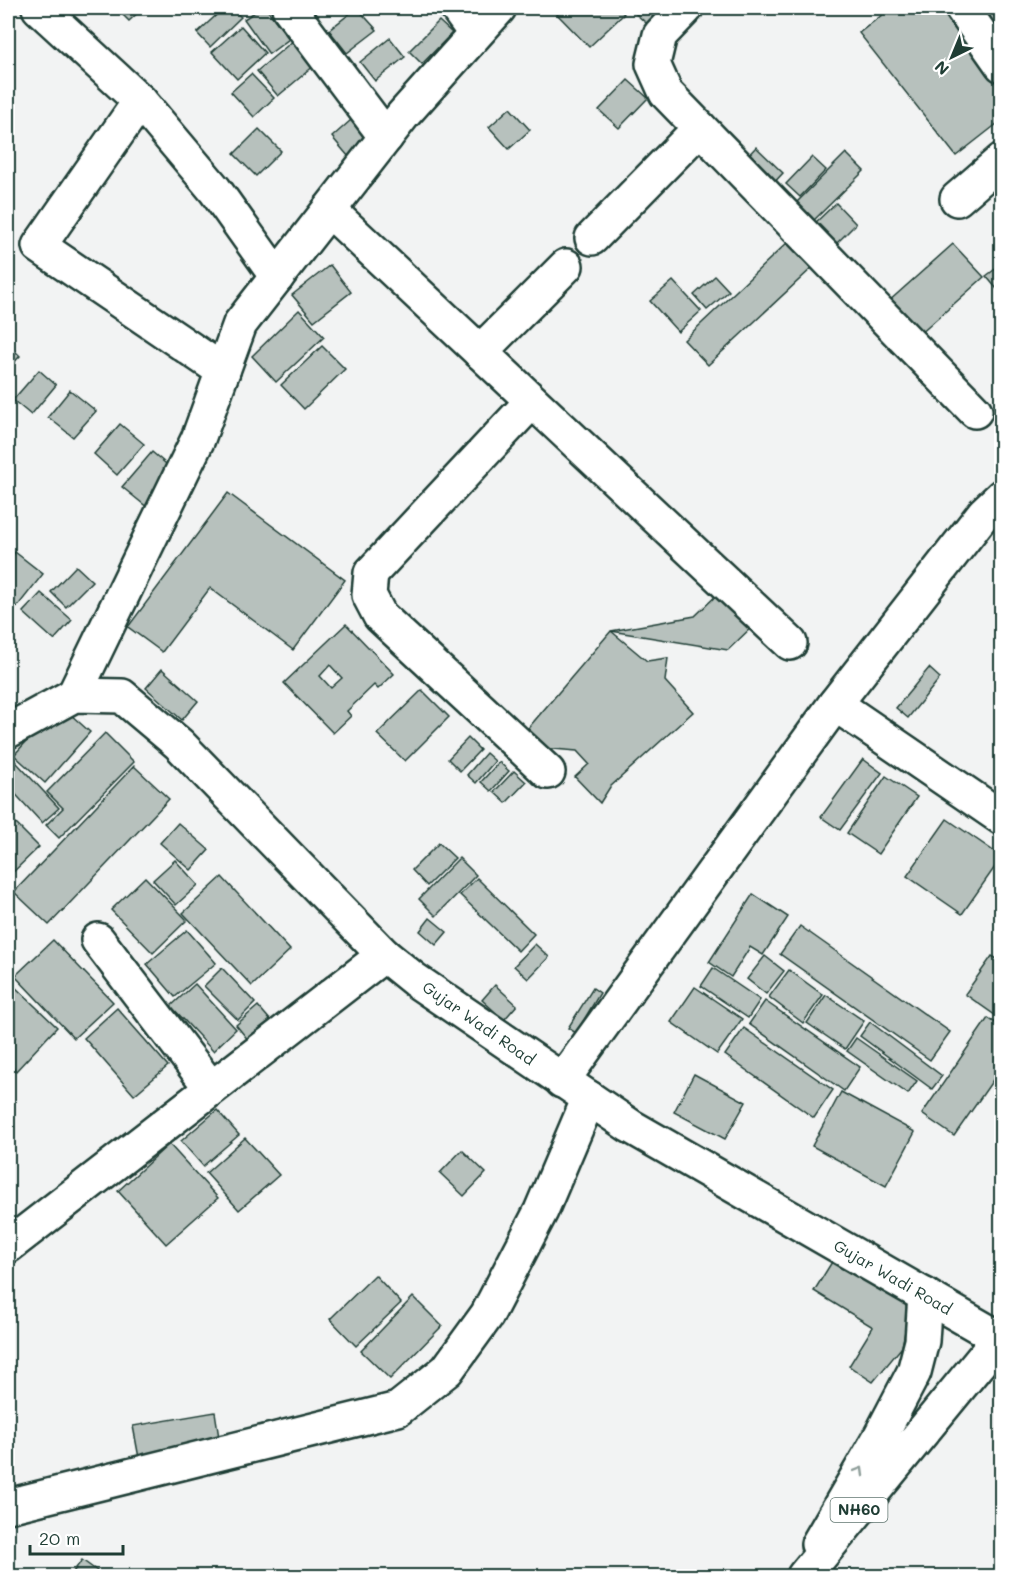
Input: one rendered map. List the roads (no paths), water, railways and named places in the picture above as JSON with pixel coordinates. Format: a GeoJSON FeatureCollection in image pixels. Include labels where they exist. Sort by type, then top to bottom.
{"type":"FeatureCollection","features":[{"type":"Feature","properties":{"kind":"main road"},"geometry":{"type":"LineString","coordinates":[[39,8],[140,101],[215,190],[277,277]]}},
{"type":"Feature","properties":{"kind":"main road"},"geometry":{"type":"LineString","coordinates":[[289,8],[386,137]]}},
{"type":"Feature","properties":{"kind":"main road"},"geometry":{"type":"LineString","coordinates":[[74,695],[198,439],[240,324],[386,137],[466,20],[499,8]]}},
{"type":"Feature","properties":{"kind":"main road"},"geometry":{"type":"LineString","coordinates":[[686,8],[660,35],[653,64],[666,93],[975,411]]}},
{"type":"Feature","properties":{"kind":"main road"},"geometry":{"type":"LineString","coordinates":[[962,8],[1002,65]]}},
{"type":"Feature","properties":{"kind":"main road"},"geometry":{"type":"LineString","coordinates":[[140,101],[39,246],[223,371]]}},
{"type":"Feature","properties":{"kind":"main road"},"geometry":{"type":"LineString","coordinates":[[592,238],[700,128]]}},
{"type":"Feature","properties":{"kind":"main road"},"geometry":{"type":"LineString","coordinates":[[957,199],[1002,160]]}},
{"type":"Feature","properties":{"kind":"main road"},"geometry":{"type":"LineString","coordinates":[[329,210],[790,643]]}},
{"type":"Feature","properties":{"kind":"main road"},"geometry":{"type":"LineString","coordinates":[[480,352],[566,266]]}},
{"type":"Feature","properties":{"kind":"main road"},"geometry":{"type":"LineString","coordinates":[[532,401],[371,573],[369,596],[380,616],[548,772]]}},
{"type":"Feature","properties":{"kind":"main road"},"geometry":{"type":"LineString","coordinates":[[562,1081],[835,704],[984,513],[1002,496]]}},
{"type":"Feature","properties":{"kind":"main road","name":"Gujar Wadi Road"},"geometry":{"type":"LineString","coordinates":[[8,731],[74,695],[122,696],[179,744],[384,954],[415,980],[630,1126],[1000,1337]]}},
{"type":"Feature","properties":{"kind":"main road"},"geometry":{"type":"LineString","coordinates":[[835,704],[1002,818]]}},
{"type":"Feature","properties":{"kind":"main road"},"geometry":{"type":"LineString","coordinates":[[98,940],[211,1088]]}},
{"type":"Feature","properties":{"kind":"main road"},"geometry":{"type":"LineString","coordinates":[[8,1245],[384,954]]}},
{"type":"Feature","properties":{"kind":"main road"},"geometry":{"type":"LineString","coordinates":[[8,1506],[398,1408],[447,1370],[487,1315],[540,1211],[589,1098]]}},
{"type":"Feature","properties":{"kind":"main road"},"geometry":{"type":"LineString","coordinates":[[799,1576],[880,1437],[914,1372],[922,1341],[925,1295]]}},
{"type":"Feature","properties":{"kind":"main road","name":"NH60"},"geometry":{"type":"LineString","coordinates":[[804,1576],[1000,1337]]}}]}
